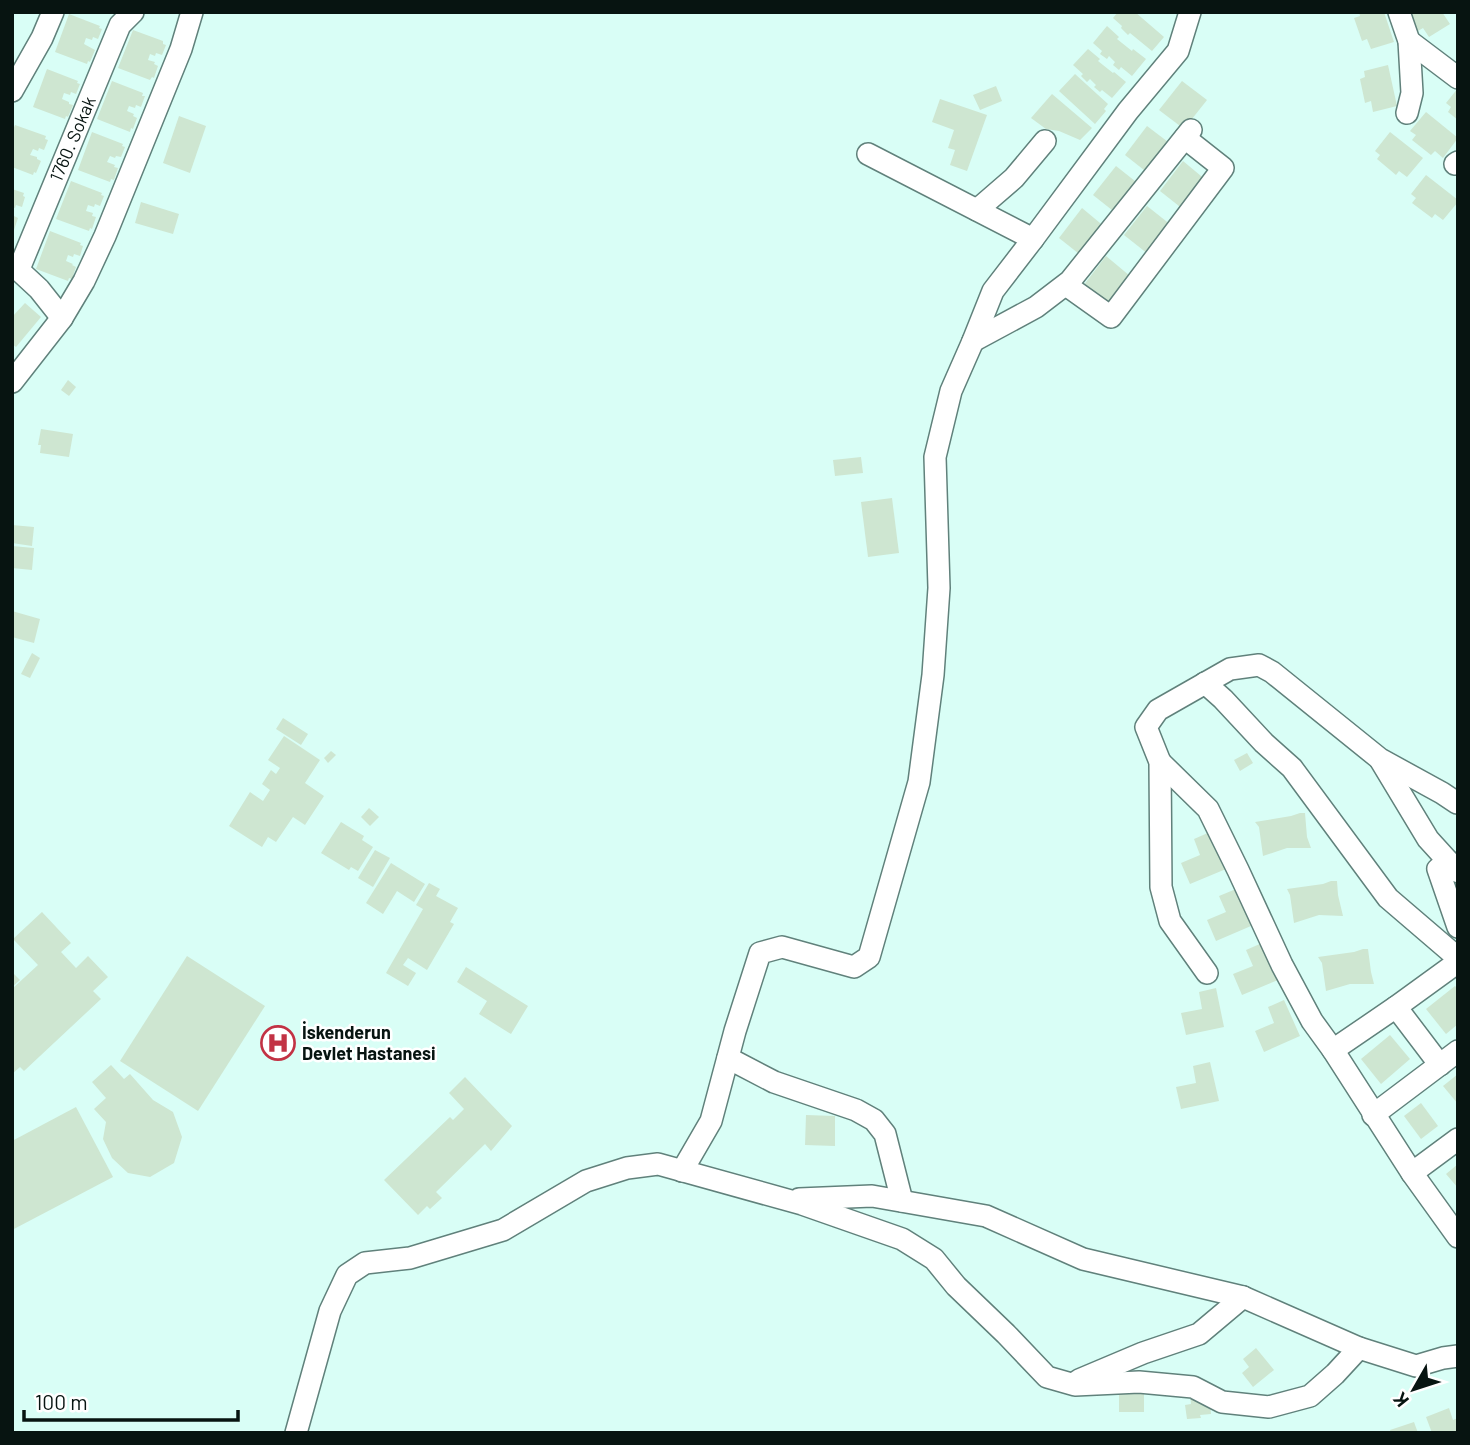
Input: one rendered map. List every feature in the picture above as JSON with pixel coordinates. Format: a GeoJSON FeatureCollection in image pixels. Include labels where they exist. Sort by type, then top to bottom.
{"type":"FeatureCollection","features":[{"type":"Feature","properties":{"kind":"street"},"geometry":{"type":"LineString","coordinates":[[12,91],[42,38],[53,12]]}},
{"type":"Feature","properties":{"kind":"street","name":"1760. Sokak"},"geometry":{"type":"LineString","coordinates":[[15,267],[120,25],[133,12]]}},
{"type":"Feature","properties":{"kind":"street"},"geometry":{"type":"LineString","coordinates":[[12,382],[62,318],[83,282],[181,49],[191,12]]}},
{"type":"Feature","properties":{"kind":"street"},"geometry":{"type":"LineString","coordinates":[[682,1171],[712,1121],[760,953],[782,947],[854,967],[870,957],[919,782],[933,675],[939,587],[935,457],[951,391],[993,291],[1128,110],[1178,51],[1190,12]]}},
{"type":"Feature","properties":{"kind":"street"},"geometry":{"type":"LineString","coordinates":[[1399,12],[1409,41],[1412,93],[1407,113]]}},
{"type":"Feature","properties":{"kind":"street"},"geometry":{"type":"LineString","coordinates":[[1409,41],[1458,78]]}},
{"type":"Feature","properties":{"kind":"street"},"geometry":{"type":"LineString","coordinates":[[973,341],[1036,307],[1066,285],[1188,134],[1223,168],[1111,317],[1066,285]]}},
{"type":"Feature","properties":{"kind":"street"},"geometry":{"type":"LineString","coordinates":[[977,210],[1014,177],[1045,141]]}},
{"type":"Feature","properties":{"kind":"street"},"geometry":{"type":"LineString","coordinates":[[868,154],[1033,239]]}},
{"type":"Feature","properties":{"kind":"street"},"geometry":{"type":"LineString","coordinates":[[15,267],[39,289],[62,318]]}},
{"type":"Feature","properties":{"kind":"street"},"geometry":{"type":"LineString","coordinates":[[1207,973],[1170,920],[1161,887],[1160,762],[1146,727],[1158,710],[1230,669],[1259,665],[1272,672],[1380,759],[1457,803]]}},
{"type":"Feature","properties":{"kind":"street"},"geometry":{"type":"LineString","coordinates":[[1206,683],[1292,768],[1388,898],[1458,960],[1333,1050]]}},
{"type":"Feature","properties":{"kind":"street"},"geometry":{"type":"LineString","coordinates":[[1380,759],[1428,839],[1453,866]]}},
{"type":"Feature","properties":{"kind":"street"},"geometry":{"type":"LineString","coordinates":[[1160,762],[1208,808],[1282,965],[1312,1021],[1412,1173],[1458,1236]]}},
{"type":"Feature","properties":{"kind":"street"},"geometry":{"type":"LineString","coordinates":[[1453,866],[1438,869],[1458,927]]}},
{"type":"Feature","properties":{"kind":"street"},"geometry":{"type":"LineString","coordinates":[[1396,1007],[1440,1065]]}},
{"type":"Feature","properties":{"kind":"street"},"geometry":{"type":"LineString","coordinates":[[1373,1115],[1458,1051]]}},
{"type":"Feature","properties":{"kind":"street"},"geometry":{"type":"LineString","coordinates":[[728,1058],[774,1082],[856,1110],[874,1120],[885,1134],[902,1201]]}},
{"type":"Feature","properties":{"kind":"street"},"geometry":{"type":"LineString","coordinates":[[1412,1173],[1458,1139]]}},
{"type":"Feature","properties":{"kind":"street"},"geometry":{"type":"LineString","coordinates":[[296,1433],[330,1311],[347,1275],[366,1263],[410,1258],[503,1230],[586,1181],[627,1168],[658,1164],[786,1200],[902,1239],[934,1259],[956,1286],[1047,1377],[1070,1384],[1139,1382],[1193,1387],[1222,1402],[1269,1407],[1310,1396],[1359,1348]]}},
{"type":"Feature","properties":{"kind":"street"},"geometry":{"type":"LineString","coordinates":[[786,1200],[872,1196],[986,1216],[1083,1259],[1243,1297],[1359,1348],[1416,1366],[1458,1356]]}},
{"type":"Feature","properties":{"kind":"street"},"geometry":{"type":"LineString","coordinates":[[1070,1384],[1143,1353],[1199,1334],[1243,1297]]}},
{"type":"Feature","properties":{"kind":"building"},"geometry":{"type":"Polygon","coordinates":[[[1118,12],[1135,12],[1164,37],[1152,51],[1121,28],[1113,18],[1118,12]]]}},
{"type":"Feature","properties":{"kind":"building"},"geometry":{"type":"Polygon","coordinates":[[[1359,12],[1384,12],[1394,42],[1371,49],[1367,39],[1362,41],[1354,18],[1360,16],[1359,12]]]}},
{"type":"Feature","properties":{"kind":"building"},"geometry":{"type":"Polygon","coordinates":[[[1406,12],[1442,12],[1450,24],[1429,37],[1423,28],[1418,31],[1406,12]]]}},
{"type":"Feature","properties":{"kind":"building"},"geometry":{"type":"Polygon","coordinates":[[[69,14],[102,29],[98,39],[86,38],[84,44],[95,50],[87,64],[55,52],[69,14]]]}},
{"type":"Feature","properties":{"kind":"building"},"geometry":{"type":"Polygon","coordinates":[[[1107,26],[1119,37],[1117,39],[1146,59],[1132,76],[1121,67],[1119,70],[1113,65],[1115,62],[1109,56],[1107,59],[1100,54],[1102,51],[1093,43],[1107,26]]]}},
{"type":"Feature","properties":{"kind":"building"},"geometry":{"type":"Polygon","coordinates":[[[133,30],[163,41],[166,45],[162,55],[150,54],[148,60],[158,66],[154,78],[150,80],[118,68],[133,30]]]}},
{"type":"Feature","properties":{"kind":"building"},"geometry":{"type":"Polygon","coordinates":[[[1088,49],[1100,59],[1098,61],[1126,82],[1112,98],[1094,87],[1096,85],[1090,79],[1087,82],[1073,65],[1088,49]]]}},
{"type":"Feature","properties":{"kind":"building"},"geometry":{"type":"Polygon","coordinates":[[[1388,65],[1397,106],[1373,112],[1371,101],[1365,103],[1360,79],[1365,77],[1364,71],[1388,65]]]}},
{"type":"Feature","properties":{"kind":"building"},"geometry":{"type":"Polygon","coordinates":[[[47,69],[80,84],[76,94],[64,93],[62,99],[73,105],[65,119],[33,107],[47,69]]]}},
{"type":"Feature","properties":{"kind":"building"},"geometry":{"type":"Polygon","coordinates":[[[1075,74],[1108,104],[1104,109],[1106,111],[1095,124],[1059,91],[1075,74]]]}},
{"type":"Feature","properties":{"kind":"building"},"geometry":{"type":"Polygon","coordinates":[[[112,81],[145,96],[141,107],[129,106],[127,111],[137,118],[130,132],[97,119],[112,81]]]}},
{"type":"Feature","properties":{"kind":"building"},"geometry":{"type":"Polygon","coordinates":[[[1182,81],[1207,100],[1184,129],[1159,110],[1182,81]]]}},
{"type":"Feature","properties":{"kind":"building"},"geometry":{"type":"Polygon","coordinates":[[[996,86],[1002,101],[980,110],[973,95],[996,86]]]}},
{"type":"Feature","properties":{"kind":"building"},"geometry":{"type":"Polygon","coordinates":[[[1458,88],[1458,120],[1448,112],[1451,107],[1446,103],[1458,88]]]}},
{"type":"Feature","properties":{"kind":"building"},"geometry":{"type":"Polygon","coordinates":[[[1052,94],[1092,128],[1080,140],[1046,129],[1031,118],[1052,94]]]}},
{"type":"Feature","properties":{"kind":"building"},"geometry":{"type":"Polygon","coordinates":[[[940,99],[987,115],[967,171],[950,165],[955,150],[948,148],[954,130],[932,122],[940,99]]]}},
{"type":"Feature","properties":{"kind":"building"},"geometry":{"type":"Polygon","coordinates":[[[1426,112],[1458,138],[1443,158],[1435,151],[1431,155],[1412,140],[1416,135],[1410,131],[1426,112]]]}},
{"type":"Feature","properties":{"kind":"building"},"geometry":{"type":"Polygon","coordinates":[[[179,116],[206,126],[190,173],[163,163],[179,116]]]}},
{"type":"Feature","properties":{"kind":"building"},"geometry":{"type":"Polygon","coordinates":[[[15,125],[46,136],[45,139],[48,140],[44,150],[33,149],[30,155],[41,161],[33,175],[12,167],[12,132],[15,125]]]}},
{"type":"Feature","properties":{"kind":"building"},"geometry":{"type":"Polygon","coordinates":[[[1147,126],[1172,145],[1149,174],[1125,155],[1147,126]]]}},
{"type":"Feature","properties":{"kind":"building"},"geometry":{"type":"Polygon","coordinates":[[[92,132],[125,147],[121,157],[110,156],[107,162],[118,168],[114,180],[111,179],[110,182],[78,170],[92,132]]]}},
{"type":"Feature","properties":{"kind":"building"},"geometry":{"type":"Polygon","coordinates":[[[1390,132],[1423,158],[1407,177],[1399,171],[1396,175],[1377,159],[1380,155],[1375,151],[1390,132]]]}},
{"type":"Feature","properties":{"kind":"building"},"geometry":{"type":"Polygon","coordinates":[[[1183,161],[1207,181],[1184,210],[1160,191],[1183,161]]]}},
{"type":"Feature","properties":{"kind":"building"},"geometry":{"type":"Polygon","coordinates":[[[1116,166],[1140,185],[1117,214],[1093,195],[1116,166]]]}},
{"type":"Feature","properties":{"kind":"building"},"geometry":{"type":"Polygon","coordinates":[[[1426,175],[1458,200],[1443,220],[1435,214],[1432,218],[1412,203],[1416,198],[1411,194],[1426,175]]]}},
{"type":"Feature","properties":{"kind":"building"},"geometry":{"type":"Polygon","coordinates":[[[71,181],[104,196],[100,206],[88,205],[86,211],[96,217],[89,231],[56,219],[71,181]]]}},
{"type":"Feature","properties":{"kind":"building"},"geometry":{"type":"Polygon","coordinates":[[[12,189],[24,193],[22,207],[12,207],[12,189]]]}},
{"type":"Feature","properties":{"kind":"building"},"geometry":{"type":"Polygon","coordinates":[[[141,202],[179,214],[173,234],[135,223],[141,202]]]}},
{"type":"Feature","properties":{"kind":"building"},"geometry":{"type":"Polygon","coordinates":[[[1147,206],[1171,225],[1148,254],[1124,235],[1147,206]]]}},
{"type":"Feature","properties":{"kind":"building"},"geometry":{"type":"Polygon","coordinates":[[[1082,208],[1106,228],[1083,257],[1059,238],[1082,208]]]}},
{"type":"Feature","properties":{"kind":"building"},"geometry":{"type":"Polygon","coordinates":[[[12,215],[18,218],[13,233],[12,233],[12,215]]]}},
{"type":"Feature","properties":{"kind":"building"},"geometry":{"type":"Polygon","coordinates":[[[50,231],[83,246],[80,256],[68,255],[66,261],[76,267],[72,279],[69,278],[68,281],[36,269],[50,231]]]}},
{"type":"Feature","properties":{"kind":"building"},"geometry":{"type":"Polygon","coordinates":[[[1106,256],[1130,276],[1107,305],[1083,286],[1106,256]]]}},
{"type":"Feature","properties":{"kind":"building"},"geometry":{"type":"Polygon","coordinates":[[[25,303],[41,317],[16,347],[12,344],[12,317],[25,303]]]}},
{"type":"Feature","properties":{"kind":"building"},"geometry":{"type":"Polygon","coordinates":[[[68,380],[76,387],[69,396],[61,390],[68,380]]]}},
{"type":"Feature","properties":{"kind":"building"},"geometry":{"type":"Polygon","coordinates":[[[41,429],[73,434],[69,457],[40,453],[41,445],[38,445],[41,429]]]}},
{"type":"Feature","properties":{"kind":"building"},"geometry":{"type":"Polygon","coordinates":[[[861,457],[863,473],[835,476],[833,460],[861,457]]]}},
{"type":"Feature","properties":{"kind":"building"},"geometry":{"type":"Polygon","coordinates":[[[892,498],[899,553],[868,557],[861,502],[892,498]]]}},
{"type":"Feature","properties":{"kind":"building"},"geometry":{"type":"Polygon","coordinates":[[[12,525],[34,527],[32,546],[12,543],[12,525]]]}},
{"type":"Feature","properties":{"kind":"building"},"geometry":{"type":"Polygon","coordinates":[[[12,546],[34,548],[32,570],[12,568],[12,546]]]}},
{"type":"Feature","properties":{"kind":"building"},"geometry":{"type":"Polygon","coordinates":[[[12,611],[40,619],[34,643],[12,637],[12,611]]]}},
{"type":"Feature","properties":{"kind":"building"},"geometry":{"type":"Polygon","coordinates":[[[32,653],[40,658],[30,678],[21,674],[32,653]]]}},
{"type":"Feature","properties":{"kind":"building"},"geometry":{"type":"Polygon","coordinates":[[[283,718],[308,734],[301,745],[276,729],[283,718]]]}},
{"type":"Feature","properties":{"kind":"building"},"geometry":{"type":"Polygon","coordinates":[[[284,736],[320,760],[305,783],[324,796],[305,825],[293,817],[276,842],[268,837],[262,847],[229,826],[250,792],[263,801],[270,790],[262,784],[271,770],[276,774],[280,768],[268,760],[284,736]]]}},
{"type":"Feature","properties":{"kind":"building"},"geometry":{"type":"Polygon","coordinates":[[[331,751],[336,755],[328,763],[324,758],[331,751]]]}},
{"type":"Feature","properties":{"kind":"building"},"geometry":{"type":"Polygon","coordinates":[[[1247,753],[1253,763],[1240,771],[1234,760],[1247,753]]]}},
{"type":"Feature","properties":{"kind":"building"},"geometry":{"type":"Polygon","coordinates":[[[369,808],[379,817],[370,826],[361,817],[369,808]]]}},
{"type":"Feature","properties":{"kind":"building"},"geometry":{"type":"Polygon","coordinates":[[[1305,813],[1311,848],[1287,848],[1263,856],[1259,827],[1255,822],[1305,813]]]}},
{"type":"Feature","properties":{"kind":"building"},"geometry":{"type":"Polygon","coordinates":[[[341,822],[364,836],[362,840],[373,847],[358,871],[351,867],[349,870],[321,853],[341,822]]]}},
{"type":"Feature","properties":{"kind":"building"},"geometry":{"type":"Polygon","coordinates":[[[1210,832],[1226,869],[1190,884],[1181,863],[1200,855],[1194,839],[1210,832]]]}},
{"type":"Feature","properties":{"kind":"building"},"geometry":{"type":"Polygon","coordinates":[[[375,850],[390,858],[373,887],[358,878],[375,850]]]}},
{"type":"Feature","properties":{"kind":"building"},"geometry":{"type":"Polygon","coordinates":[[[391,863],[425,884],[414,902],[397,891],[383,914],[366,903],[391,863]]]}},
{"type":"Feature","properties":{"kind":"building"},"geometry":{"type":"Polygon","coordinates":[[[1337,881],[1343,916],[1319,915],[1294,923],[1287,889],[1337,881]]]}},
{"type":"Feature","properties":{"kind":"building"},"geometry":{"type":"Polygon","coordinates":[[[429,883],[440,889],[436,896],[458,908],[450,922],[454,924],[427,970],[408,958],[403,965],[416,973],[408,986],[386,973],[423,909],[416,905],[429,883]]]}},
{"type":"Feature","properties":{"kind":"building"},"geometry":{"type":"Polygon","coordinates":[[[1236,889],[1251,926],[1216,941],[1207,920],[1226,912],[1219,896],[1236,889]]]}},
{"type":"Feature","properties":{"kind":"building"},"geometry":{"type":"Polygon","coordinates":[[[42,912],[71,943],[61,952],[76,968],[88,956],[108,977],[93,991],[101,999],[24,1071],[20,1067],[12,1074],[12,989],[38,965],[13,939],[42,912]]]}},
{"type":"Feature","properties":{"kind":"building"},"geometry":{"type":"Polygon","coordinates":[[[1262,943],[1278,980],[1242,995],[1233,974],[1253,966],[1246,950],[1262,943]]]}},
{"type":"Feature","properties":{"kind":"building"},"geometry":{"type":"Polygon","coordinates":[[[1368,949],[1374,984],[1350,984],[1326,991],[1322,963],[1318,957],[1368,949]]]}},
{"type":"Feature","properties":{"kind":"building"},"geometry":{"type":"Polygon","coordinates":[[[187,956],[265,1006],[198,1111],[120,1061],[187,956]]]}},
{"type":"Feature","properties":{"kind":"building"},"geometry":{"type":"Polygon","coordinates":[[[466,967],[528,1006],[511,1034],[479,1014],[487,1001],[457,982],[466,967]]]}},
{"type":"Feature","properties":{"kind":"building"},"geometry":{"type":"Polygon","coordinates":[[[12,972],[20,980],[12,987],[12,972]]]}},
{"type":"Feature","properties":{"kind":"building"},"geometry":{"type":"Polygon","coordinates":[[[1455,986],[1458,989],[1458,1024],[1446,1034],[1426,1009],[1455,986]]]}},
{"type":"Feature","properties":{"kind":"building"},"geometry":{"type":"Polygon","coordinates":[[[1216,988],[1224,1027],[1186,1035],[1181,1013],[1202,1009],[1199,992],[1216,988]]]}},
{"type":"Feature","properties":{"kind":"building"},"geometry":{"type":"Polygon","coordinates":[[[1284,1000],[1300,1036],[1264,1052],[1255,1031],[1274,1023],[1268,1007],[1284,1000]]]}},
{"type":"Feature","properties":{"kind":"building"},"geometry":{"type":"Polygon","coordinates":[[[1390,1035],[1410,1059],[1381,1084],[1361,1059],[1390,1035]]]}},
{"type":"Feature","properties":{"kind":"building"},"geometry":{"type":"Polygon","coordinates":[[[1210,1062],[1219,1101],[1181,1109],[1176,1087],[1196,1083],[1193,1066],[1210,1062]]]}},
{"type":"Feature","properties":{"kind":"building"},"geometry":{"type":"Polygon","coordinates":[[[111,1065],[124,1079],[130,1074],[153,1100],[173,1112],[182,1137],[174,1163],[150,1177],[128,1173],[112,1158],[103,1139],[106,1122],[94,1109],[106,1098],[92,1082],[111,1065]]]}},
{"type":"Feature","properties":{"kind":"building"},"geometry":{"type":"Polygon","coordinates":[[[1458,1074],[1458,1104],[1443,1086],[1458,1074]]]}},
{"type":"Feature","properties":{"kind":"building"},"geometry":{"type":"Polygon","coordinates":[[[465,1077],[512,1126],[491,1151],[485,1144],[436,1192],[442,1198],[430,1209],[427,1206],[418,1215],[384,1180],[450,1117],[453,1120],[464,1109],[449,1093],[465,1077]]]}},
{"type":"Feature","properties":{"kind":"building"},"geometry":{"type":"Polygon","coordinates":[[[1421,1103],[1438,1126],[1421,1139],[1404,1116],[1421,1103]]]}},
{"type":"Feature","properties":{"kind":"building"},"geometry":{"type":"Polygon","coordinates":[[[76,1107],[113,1177],[12,1230],[12,1141],[76,1107]]]}},
{"type":"Feature","properties":{"kind":"building"},"geometry":{"type":"Polygon","coordinates":[[[806,1115],[835,1116],[835,1146],[805,1145],[806,1115]]]}},
{"type":"Feature","properties":{"kind":"building"},"geometry":{"type":"Polygon","coordinates":[[[1458,1164],[1458,1188],[1446,1174],[1458,1164]]]}},
{"type":"Feature","properties":{"kind":"building"},"geometry":{"type":"Polygon","coordinates":[[[1256,1348],[1274,1370],[1253,1387],[1242,1373],[1249,1367],[1243,1359],[1256,1348]]]}},
{"type":"Feature","properties":{"kind":"building"},"geometry":{"type":"Polygon","coordinates":[[[1119,1391],[1144,1391],[1144,1412],[1119,1412],[1119,1391]]]}},
{"type":"Feature","properties":{"kind":"building"},"geometry":{"type":"Polygon","coordinates":[[[1190,1393],[1198,1393],[1199,1403],[1210,1402],[1211,1414],[1187,1419],[1185,1405],[1191,1404],[1190,1393]]]}},
{"type":"Feature","properties":{"kind":"building"},"geometry":{"type":"Polygon","coordinates":[[[1449,1408],[1453,1420],[1458,1418],[1458,1433],[1432,1433],[1426,1417],[1449,1408]]]}},
{"type":"Feature","properties":{"kind":"building"},"geometry":{"type":"Polygon","coordinates":[[[1414,1422],[1418,1433],[1391,1433],[1390,1430],[1414,1422]]]}},
{"type":"Feature","properties":{"kind":"place","name":"İskenderun Devlet Hastanesi"},"geometry":{"type":"Point","coordinates":[278,1043]}}]}
